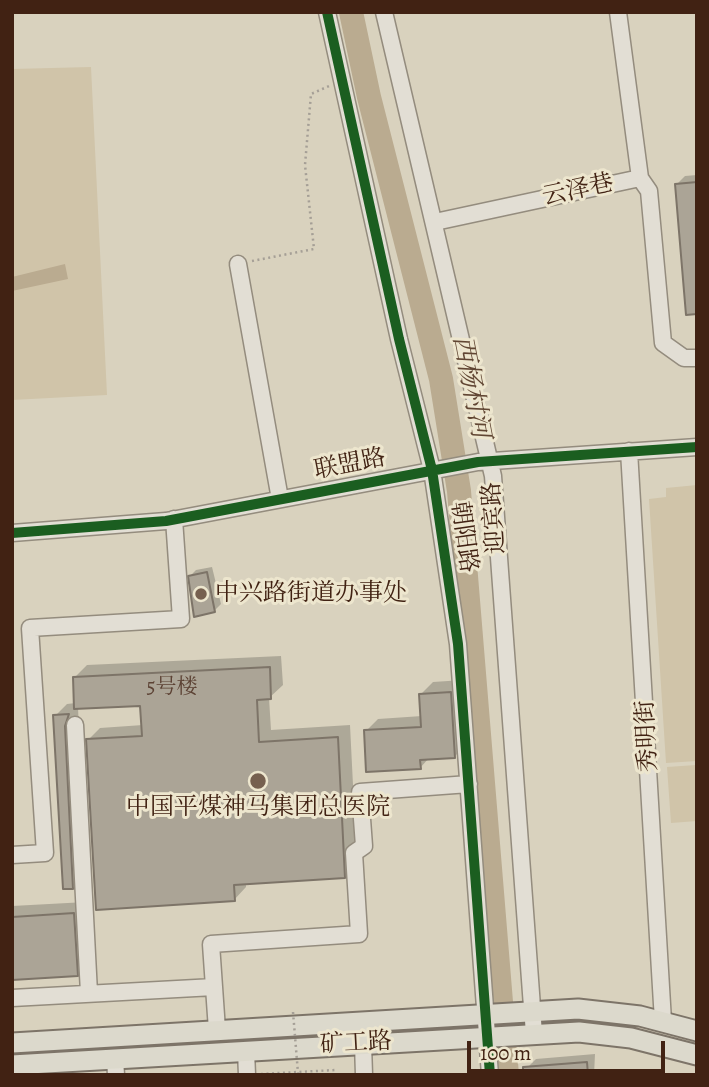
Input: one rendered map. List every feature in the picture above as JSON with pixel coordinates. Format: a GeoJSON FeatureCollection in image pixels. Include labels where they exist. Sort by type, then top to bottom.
{"type":"FeatureCollection","features":[{"type":"Feature","properties":{"kind":"main road","name":"矿工路"},"geometry":{"type":"LineString","coordinates":[[12,1043],[578,1009],[663,1021],[697,1031]]}},
{"type":"Feature","properties":{"kind":"main road","name":"矿工路"},"geometry":{"type":"LineString","coordinates":[[12,1065],[116,1067],[246,1051],[579,1032],[631,1038],[697,1055]]}},
{"type":"Feature","properties":{"kind":"street","name":"朝阳路"},"geometry":{"type":"LineString","coordinates":[[327,12],[436,470],[458,644],[490,1075]]}},
{"type":"Feature","properties":{"kind":"street","name":"迎宾路"},"geometry":{"type":"LineString","coordinates":[[384,12],[435,222],[484,461],[526,1035]]}},
{"type":"Feature","properties":{"kind":"street","name":"云泽巷"},"geometry":{"type":"LineString","coordinates":[[435,222],[640,178],[618,12]]}},
{"type":"Feature","properties":{"kind":"street"},"geometry":{"type":"LineString","coordinates":[[640,178],[649,191],[663,343],[684,358],[697,358]]}},
{"type":"Feature","properties":{"kind":"street"},"geometry":{"type":"LineString","coordinates":[[238,264],[279,499]]}},
{"type":"Feature","properties":{"kind":"street","name":"联盟路"},"geometry":{"type":"LineString","coordinates":[[12,533],[174,519],[484,461],[697,447]]}},
{"type":"Feature","properties":{"kind":"street","name":"秀明街"},"geometry":{"type":"LineString","coordinates":[[629,451],[663,1021]]}},
{"type":"Feature","properties":{"kind":"street"},"geometry":{"type":"LineString","coordinates":[[12,855],[44,853],[30,628],[181,619],[174,519]]}},
{"type":"Feature","properties":{"kind":"street"},"geometry":{"type":"LineString","coordinates":[[75,725],[89,993]]}},
{"type":"Feature","properties":{"kind":"street"},"geometry":{"type":"LineString","coordinates":[[217,1030],[211,944],[359,934],[354,853],[364,846],[360,792],[469,784]]}},
{"type":"Feature","properties":{"kind":"street"},"geometry":{"type":"LineString","coordinates":[[12,998],[214,987]]}},
{"type":"Feature","properties":{"kind":"street"},"geometry":{"type":"LineString","coordinates":[[363,1044],[364,1075]]}},
{"type":"Feature","properties":{"kind":"street"},"geometry":{"type":"LineString","coordinates":[[246,1051],[247,1075]]}},
{"type":"Feature","properties":{"kind":"path"},"geometry":{"type":"LineString","coordinates":[[238,264],[314,248],[305,166],[311,94],[342,80]]}},
{"type":"Feature","properties":{"kind":"path"},"geometry":{"type":"LineString","coordinates":[[293,1012],[298,1073]]}},
{"type":"Feature","properties":{"kind":"path"},"geometry":{"type":"LineString","coordinates":[[260,1074],[335,1070]]}},
{"type":"Feature","properties":{"kind":"shaded area"},"geometry":{"type":"Polygon","coordinates":[[[91,67],[107,395],[12,400],[12,69],[91,67]]]}},
{"type":"Feature","properties":{"kind":"shaded area"},"geometry":{"type":"Polygon","coordinates":[[[65,264],[68,279],[12,291],[12,277],[65,264]]]}},
{"type":"Feature","properties":{"kind":"shaded area"},"geometry":{"type":"Polygon","coordinates":[[[697,485],[697,761],[666,763],[649,499],[666,497],[666,488],[697,485]]]}},
{"type":"Feature","properties":{"kind":"shaded area"},"geometry":{"type":"Polygon","coordinates":[[[696,765],[697,821],[671,823],[667,767],[696,765]]]}},
{"type":"Feature","properties":{"kind":"building"},"geometry":{"type":"Polygon","coordinates":[[[697,182],[697,314],[686,315],[675,184],[697,182]]]}},
{"type":"Feature","properties":{"kind":"building","name":"中兴路街道办事处"},"geometry":{"type":"Polygon","coordinates":[[[207,572],[215,612],[194,617],[188,576],[207,572]]]}},
{"type":"Feature","properties":{"kind":"building"},"geometry":{"type":"Polygon","coordinates":[[[270,667],[271,699],[257,700],[259,742],[338,737],[345,878],[234,885],[235,901],[96,910],[86,739],[142,736],[140,706],[74,709],[73,677],[270,667]]]}},
{"type":"Feature","properties":{"kind":"building"},"geometry":{"type":"Polygon","coordinates":[[[451,692],[455,758],[420,760],[421,769],[366,772],[364,730],[421,727],[419,694],[451,692]]]}},
{"type":"Feature","properties":{"kind":"building"},"geometry":{"type":"Polygon","coordinates":[[[69,714],[65,726],[73,889],[63,889],[53,715],[69,714]]]}},
{"type":"Feature","properties":{"kind":"building"},"geometry":{"type":"Polygon","coordinates":[[[74,913],[78,976],[12,980],[12,917],[74,913]]]}},
{"type":"Feature","properties":{"kind":"building"},"geometry":{"type":"Polygon","coordinates":[[[587,1062],[588,1075],[523,1075],[523,1067],[587,1062]]]}},
{"type":"Feature","properties":{"kind":"waterway","name":"西杨村河"},"geometry":{"type":"LineString","coordinates":[[351,12],[369,97],[441,379],[459,491],[507,1075]]}},
{"type":"Feature","properties":{"kind":"cycle path"},"geometry":{"type":"LineString","coordinates":[[327,12],[399,339],[432,470],[458,644],[490,1075]]}},
{"type":"Feature","properties":{"kind":"cycle path"},"geometry":{"type":"LineString","coordinates":[[12,533],[166,521],[478,462],[697,447]]}},
{"type":"Feature","properties":{"kind":"place","name":"中兴路街道办事处"},"geometry":{"type":"Point","coordinates":[201,594]}},
{"type":"Feature","properties":{"kind":"place","name":"中国平煤神马集团总医院"},"geometry":{"type":"Point","coordinates":[258,781]}}]}
